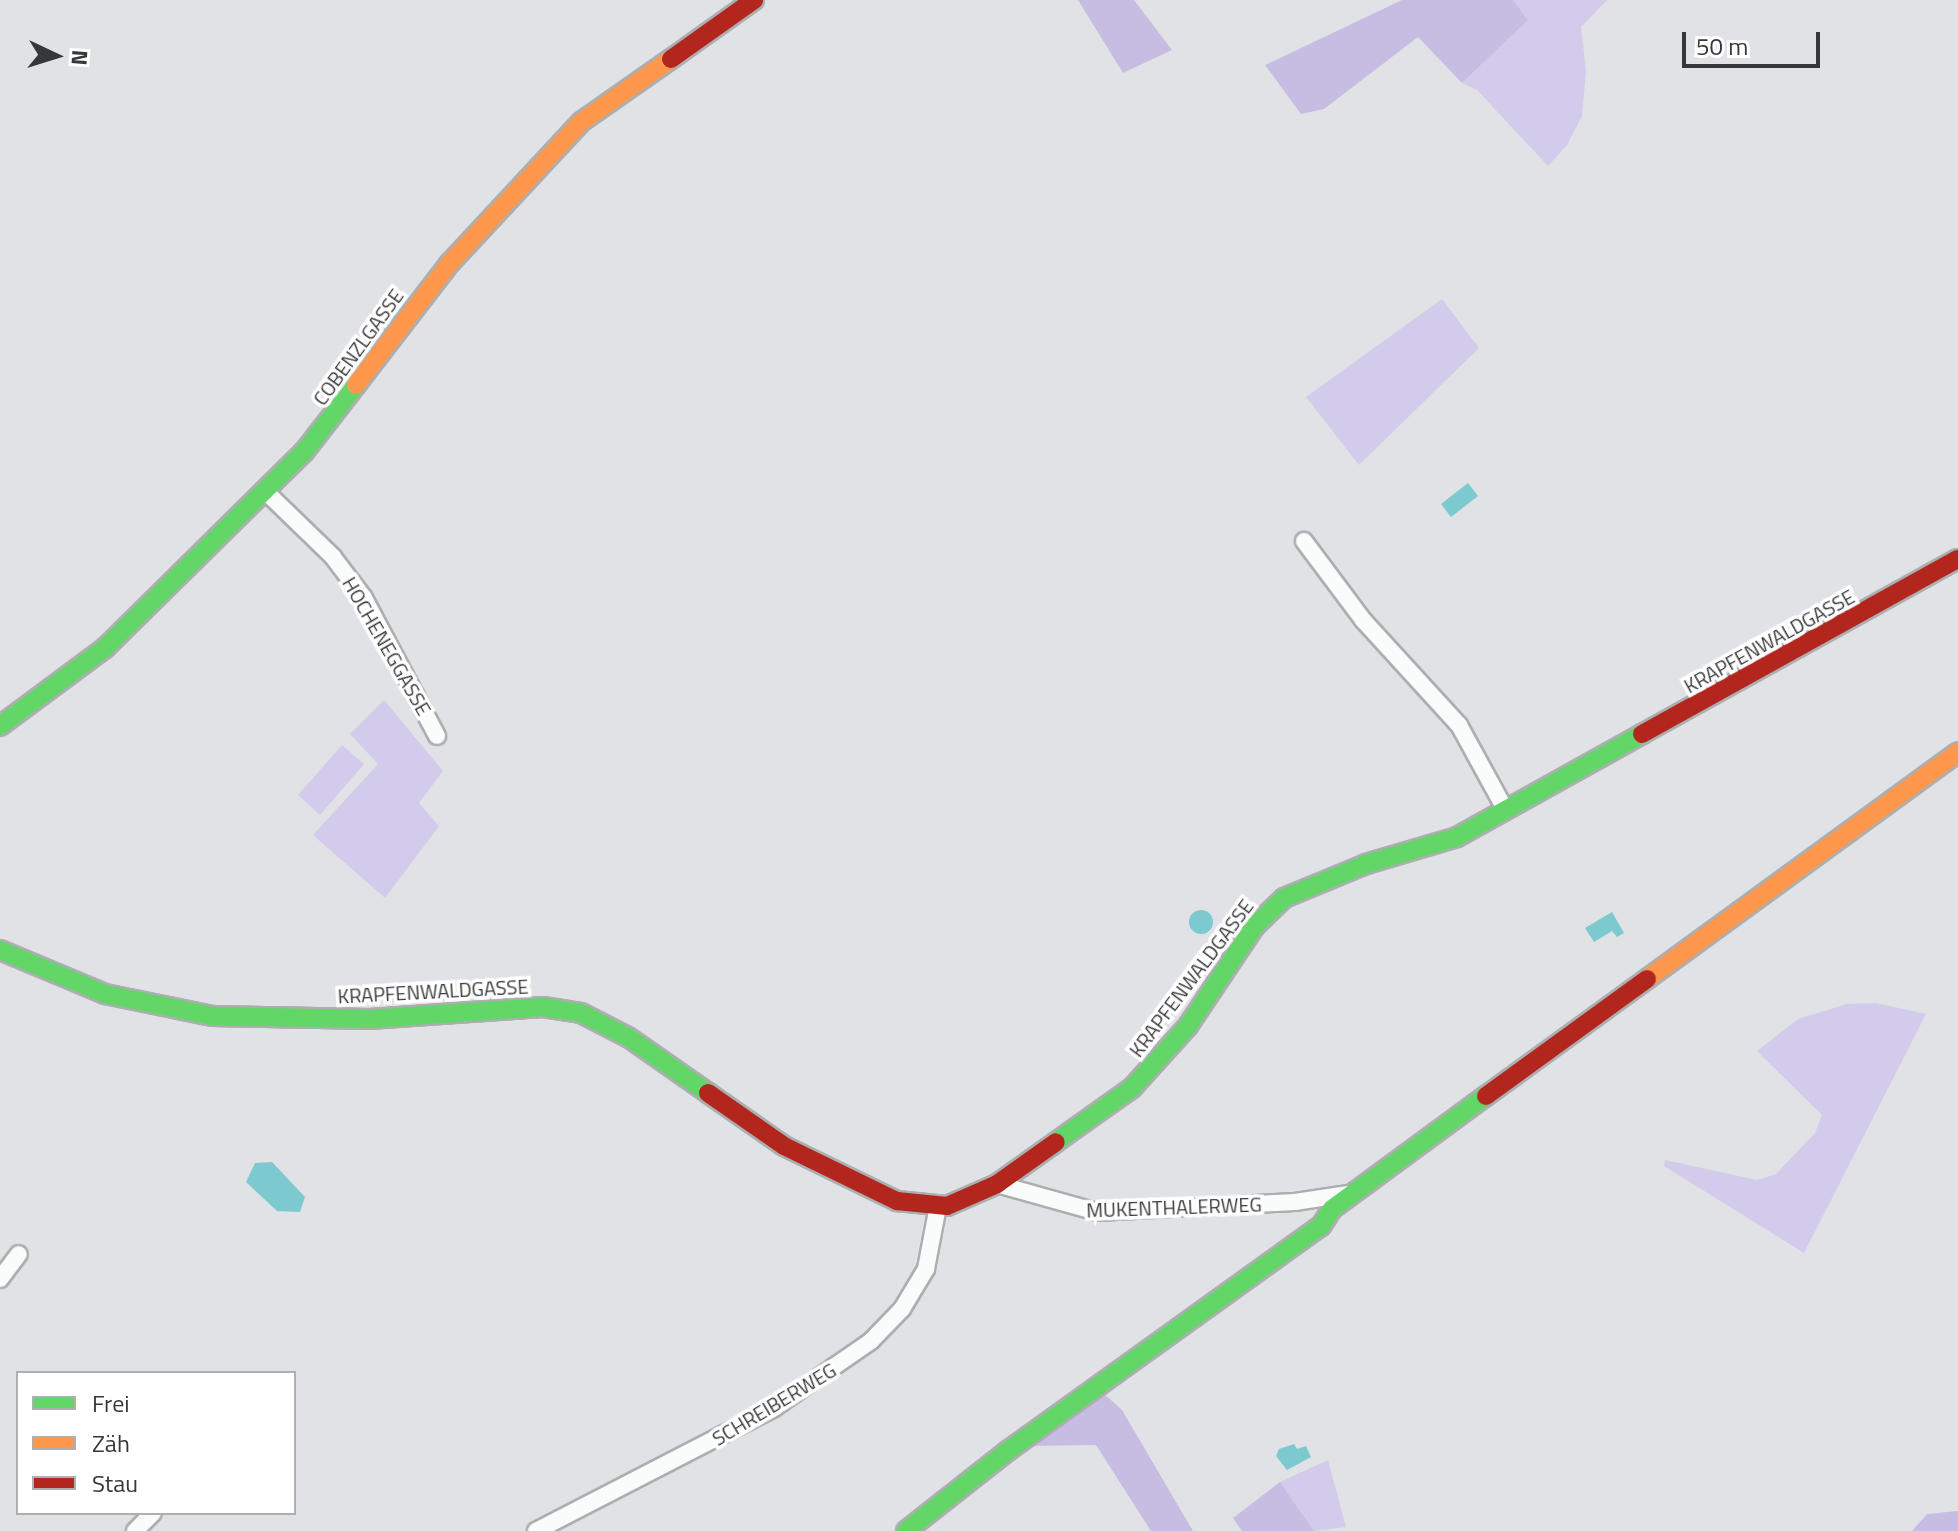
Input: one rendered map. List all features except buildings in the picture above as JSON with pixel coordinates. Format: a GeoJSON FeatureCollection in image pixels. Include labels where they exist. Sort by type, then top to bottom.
{"type":"FeatureCollection","features":[{"type":"Feature","properties":{"kind":"street","name":"COBENZLGASSE"},"geometry":{"type":"LineString","coordinates":[[0,726],[105,648],[319,436],[397,328],[526,177],[581,122],[754,0]]}},
{"type":"Feature","properties":{"kind":"street","name":"HOCHENEGGASSE"},"geometry":{"type":"LineString","coordinates":[[265,491],[333,557],[364,598],[437,736]]}},
{"type":"Feature","properties":{"kind":"street"},"geometry":{"type":"LineString","coordinates":[[1304,541],[1363,620],[1459,725],[1505,809]]}},
{"type":"Feature","properties":{"kind":"street","name":"KRAPFENWALDGASSE"},"geometry":{"type":"LineString","coordinates":[[0,950],[105,994],[212,1016],[370,1019],[543,1007],[581,1013],[628,1037],[784,1146],[884,1196],[938,1206],[997,1184],[1140,1080],[1188,1026],[1255,926],[1284,898],[1366,864],[1438,845],[1958,559]]}},
{"type":"Feature","properties":{"kind":"street"},"geometry":{"type":"LineString","coordinates":[[906,1531],[1321,1226],[1354,1193],[1958,752]]}},
{"type":"Feature","properties":{"kind":"street","name":"MUKENTHALERWEG"},"geometry":{"type":"LineString","coordinates":[[997,1184],[1082,1212],[1110,1213],[1295,1202],[1354,1193]]}},
{"type":"Feature","properties":{"kind":"street","name":"SCHREIBERWEG"},"geometry":{"type":"LineString","coordinates":[[536,1531],[774,1408],[871,1341],[902,1309],[926,1269],[938,1206]]}},
{"type":"Feature","properties":{"kind":"street"},"geometry":{"type":"LineString","coordinates":[[0,1279],[19,1254]]}},
{"type":"Feature","properties":{"kind":"street"},"geometry":{"type":"LineString","coordinates":[[135,1531],[151,1515]]}},
{"type":"Feature","properties":{"kind":"shaded area"},"geometry":{"type":"Polygon","coordinates":[[[1078,0],[1134,0],[1172,50],[1123,73],[1078,0]]]}},
{"type":"Feature","properties":{"kind":"shaded area"},"geometry":{"type":"Polygon","coordinates":[[[1402,0],[1513,0],[1528,20],[1462,83],[1418,37],[1324,109],[1301,114],[1265,65],[1402,0]]]}},
{"type":"Feature","properties":{"kind":"shaded area"},"geometry":{"type":"Polygon","coordinates":[[[1513,0],[1607,0],[1581,27],[1586,71],[1582,116],[1567,145],[1548,166],[1477,90],[1462,83],[1528,20],[1513,0]]]}},
{"type":"Feature","properties":{"kind":"shaded area"},"geometry":{"type":"Polygon","coordinates":[[[1442,299],[1479,348],[1359,465],[1306,397],[1442,299]]]}},
{"type":"Feature","properties":{"kind":"shaded area"},"geometry":{"type":"Polygon","coordinates":[[[384,700],[443,771],[419,803],[439,826],[385,898],[313,835],[378,764],[350,734],[384,700]]]}},
{"type":"Feature","properties":{"kind":"shaded area"},"geometry":{"type":"Polygon","coordinates":[[[342,745],[364,764],[320,815],[298,795],[342,745]]]}},
{"type":"Feature","properties":{"kind":"shaded area"},"geometry":{"type":"Polygon","coordinates":[[[1876,1003],[1926,1014],[1804,1253],[1664,1166],[1665,1160],[1757,1180],[1776,1174],[1815,1133],[1822,1115],[1757,1051],[1798,1019],[1847,1004],[1876,1003]]]}},
{"type":"Feature","properties":{"kind":"shaded area"},"geometry":{"type":"Polygon","coordinates":[[[1102,1392],[1122,1410],[1193,1531],[1151,1531],[1096,1445],[1025,1446],[1102,1392]]]}},
{"type":"Feature","properties":{"kind":"shaded area"},"geometry":{"type":"Polygon","coordinates":[[[1328,1460],[1346,1527],[1314,1531],[1280,1482],[1328,1460]]]}},
{"type":"Feature","properties":{"kind":"shaded area"},"geometry":{"type":"Polygon","coordinates":[[[1280,1482],[1314,1531],[1242,1531],[1233,1518],[1280,1482]]]}},
{"type":"Feature","properties":{"kind":"shaded area"},"geometry":{"type":"Polygon","coordinates":[[[1958,1511],[1958,1531],[1912,1531],[1927,1514],[1958,1511]]]}},
{"type":"Feature","properties":{"kind":"water"},"geometry":{"type":"Polygon","coordinates":[[[1468,483],[1478,496],[1451,517],[1441,504],[1468,483]]]}},
{"type":"Feature","properties":{"kind":"water"},"geometry":{"type":"Polygon","coordinates":[[[1201,910],[1212,917],[1213,922],[1206,933],[1201,934],[1190,927],[1189,922],[1196,911],[1201,910]]]}},
{"type":"Feature","properties":{"kind":"water"},"geometry":{"type":"Polygon","coordinates":[[[1612,912],[1624,933],[1617,937],[1612,931],[1594,942],[1585,928],[1612,912]]]}},
{"type":"Feature","properties":{"kind":"water"},"geometry":{"type":"Polygon","coordinates":[[[272,1162],[305,1197],[300,1212],[277,1211],[246,1182],[255,1163],[272,1162]]]}},
{"type":"Feature","properties":{"kind":"water"},"geometry":{"type":"Polygon","coordinates":[[[1294,1444],[1297,1449],[1306,1446],[1311,1457],[1287,1470],[1276,1456],[1279,1449],[1294,1444]]]}},
{"type":"Feature","properties":{"kind":"traffic: fast"},"geometry":{"type":"LineString","coordinates":[[0,726],[105,648],[304,452],[356,385]]}},
{"type":"Feature","properties":{"kind":"traffic: fast"},"geometry":{"type":"LineString","coordinates":[[1056,1142],[1132,1088],[1188,1026],[1255,926],[1284,898],[1366,864],[1457,837],[1642,734]]}},
{"type":"Feature","properties":{"kind":"traffic: fast"},"geometry":{"type":"LineString","coordinates":[[0,950],[105,994],[212,1016],[370,1019],[543,1007],[581,1013],[628,1037],[708,1093]]}},
{"type":"Feature","properties":{"kind":"traffic: fast"},"geometry":{"type":"LineString","coordinates":[[906,1531],[1009,1450],[1321,1226],[1332,1209],[1486,1096]]}},
{"type":"Feature","properties":{"kind":"traffic: slow"},"geometry":{"type":"LineString","coordinates":[[356,385],[450,263],[581,122],[671,59]]}},
{"type":"Feature","properties":{"kind":"traffic: slow"},"geometry":{"type":"LineString","coordinates":[[1647,979],[1958,752]]}},
{"type":"Feature","properties":{"kind":"traffic: jam"},"geometry":{"type":"LineString","coordinates":[[671,59],[754,0]]}},
{"type":"Feature","properties":{"kind":"traffic: jam"},"geometry":{"type":"LineString","coordinates":[[1642,734],[1958,559]]}},
{"type":"Feature","properties":{"kind":"traffic: jam"},"geometry":{"type":"LineString","coordinates":[[1486,1096],[1647,979]]}},
{"type":"Feature","properties":{"kind":"traffic: jam"},"geometry":{"type":"LineString","coordinates":[[708,1093],[784,1146],[897,1201],[947,1206],[997,1184],[1056,1142]]}}]}
